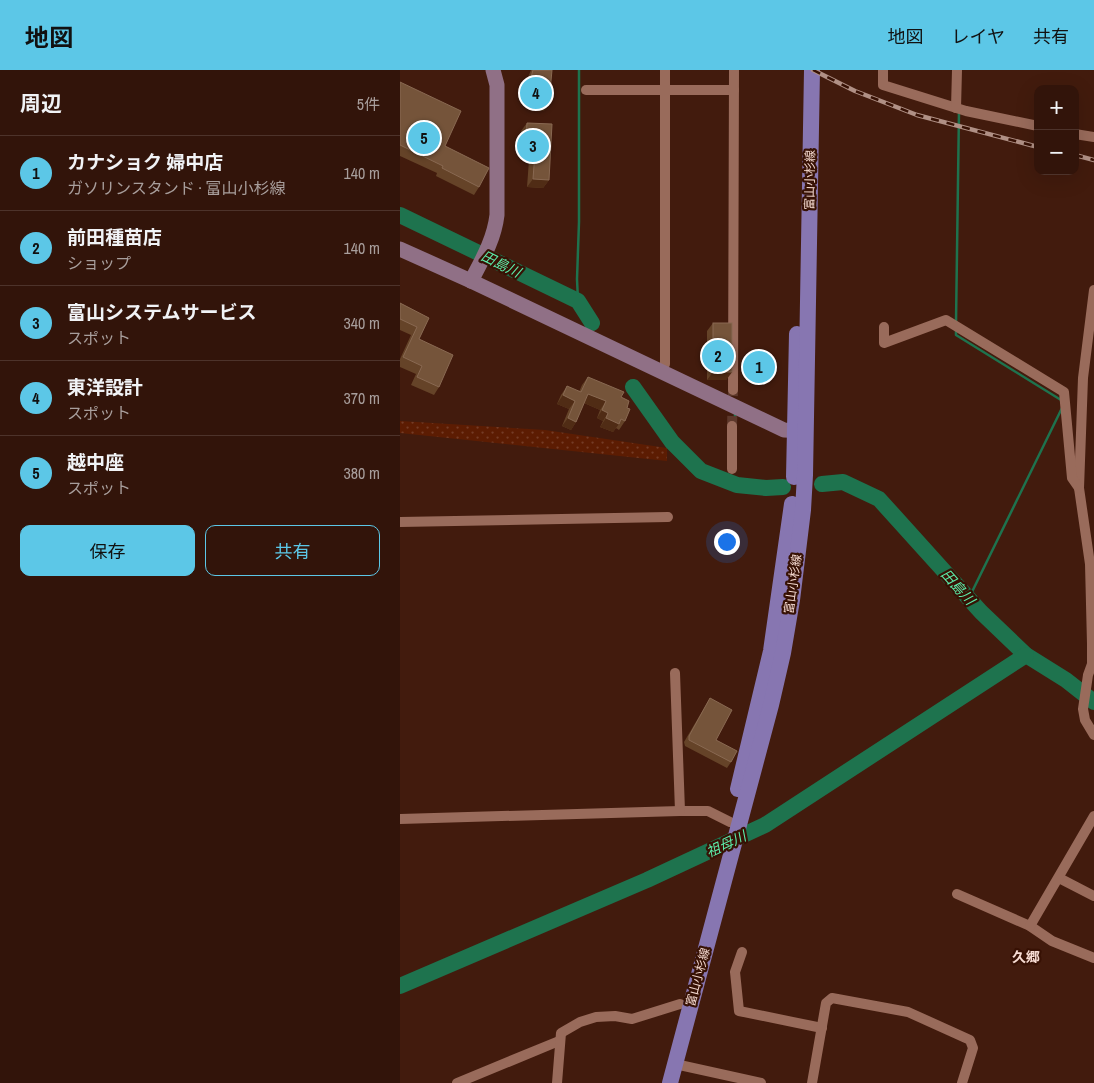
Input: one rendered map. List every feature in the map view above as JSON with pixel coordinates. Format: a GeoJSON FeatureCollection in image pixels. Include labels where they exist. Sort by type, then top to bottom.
{"type":"FeatureCollection","features":[{"type":"Feature","properties":{"kind":"main road","name":"富山小杉線"},"geometry":{"type":"LineString","coordinates":[[803,70],[806,154]]}},
{"type":"Feature","properties":{"kind":"main road","name":"富山小杉線"},"geometry":{"type":"LineString","coordinates":[[670,1083],[732,826],[771,705],[783,653],[792,600],[803,510],[801,431],[806,154],[812,70]]}},
{"type":"Feature","properties":{"kind":"main road","name":"富山小杉線"},"geometry":{"type":"LineString","coordinates":[[659,1083],[680,1004],[727,852]]}},
{"type":"Feature","properties":{"kind":"street"},"geometry":{"type":"LineString","coordinates":[[471,281],[489,247],[496,230],[498,216],[496,85],[493,70]]}},
{"type":"Feature","properties":{"kind":"street"},"geometry":{"type":"LineString","coordinates":[[660,372],[665,364],[665,70]]}},
{"type":"Feature","properties":{"kind":"street"},"geometry":{"type":"LineString","coordinates":[[733,390],[734,70]]}},
{"type":"Feature","properties":{"kind":"street"},"geometry":{"type":"LineString","coordinates":[[882,70],[882,85],[956,108],[1034,125]]}},
{"type":"Feature","properties":{"kind":"street"},"geometry":{"type":"LineString","coordinates":[[956,70],[956,108]]}},
{"type":"Feature","properties":{"kind":"street"},"geometry":{"type":"LineString","coordinates":[[586,90],[734,90]]}},
{"type":"Feature","properties":{"kind":"street"},"geometry":{"type":"LineString","coordinates":[[1079,135],[1094,137]]}},
{"type":"Feature","properties":{"kind":"street"},"geometry":{"type":"LineString","coordinates":[[400,249],[784,430],[801,431]]}},
{"type":"Feature","properties":{"kind":"street"},"geometry":{"type":"LineString","coordinates":[[1094,290],[1083,378],[1079,488],[1090,564],[1092,644],[1092,664],[1088,675],[1084,710],[1085,720],[1094,735]]}},
{"type":"Feature","properties":{"kind":"street"},"geometry":{"type":"LineString","coordinates":[[884,327],[884,343],[946,320],[1064,392],[1072,478],[1079,488]]}},
{"type":"Feature","properties":{"kind":"street"},"geometry":{"type":"LineString","coordinates":[[732,426],[732,469]]}},
{"type":"Feature","properties":{"kind":"street"},"geometry":{"type":"LineString","coordinates":[[400,522],[668,516]]}},
{"type":"Feature","properties":{"kind":"street"},"geometry":{"type":"LineString","coordinates":[[675,673],[680,811]]}},
{"type":"Feature","properties":{"kind":"street"},"geometry":{"type":"LineString","coordinates":[[400,819],[708,811],[732,826]]}},
{"type":"Feature","properties":{"kind":"street"},"geometry":{"type":"LineString","coordinates":[[1030,926],[1094,816]]}},
{"type":"Feature","properties":{"kind":"street"},"geometry":{"type":"LineString","coordinates":[[1059,878],[1094,896]]}},
{"type":"Feature","properties":{"kind":"street"},"geometry":{"type":"LineString","coordinates":[[957,894],[1030,926],[1052,940],[1094,958]]}},
{"type":"Feature","properties":{"kind":"street"},"geometry":{"type":"LineString","coordinates":[[742,952],[735,972],[739,1011],[822,1028]]}},
{"type":"Feature","properties":{"kind":"street"},"geometry":{"type":"LineString","coordinates":[[812,1083],[826,1003],[832,998],[908,1012],[970,1040],[973,1048],[962,1083]]}},
{"type":"Feature","properties":{"kind":"street"},"geometry":{"type":"LineString","coordinates":[[557,1083],[561,1033],[580,1022],[596,1017],[615,1016],[632,1019],[680,1004]]}},
{"type":"Feature","properties":{"kind":"street"},"geometry":{"type":"LineString","coordinates":[[457,1083],[559,1041]]}},
{"type":"Feature","properties":{"kind":"street"},"geometry":{"type":"LineString","coordinates":[[675,1064],[761,1083]]}},
{"type":"Feature","properties":{"kind":"shaded area"},"geometry":{"type":"Polygon","coordinates":[[[400,421],[545,430],[667,448],[667,461],[400,433],[400,421]]]}},
{"type":"Feature","properties":{"kind":"building"},"geometry":{"type":"Polygon","coordinates":[[[533,70],[552,70],[549,103],[533,101],[535,88],[531,82],[531,77],[533,70]]]}},
{"type":"Feature","properties":{"kind":"building"},"geometry":{"type":"Polygon","coordinates":[[[400,82],[461,111],[445,146],[489,168],[479,187],[442,168],[443,166],[400,145],[400,82]]]}},
{"type":"Feature","properties":{"kind":"building"},"geometry":{"type":"Polygon","coordinates":[[[527,123],[552,124],[549,180],[533,179],[535,152],[525,151],[527,123]]]}},
{"type":"Feature","properties":{"kind":"building"},"geometry":{"type":"Polygon","coordinates":[[[400,303],[429,318],[419,339],[453,355],[439,387],[417,377],[422,366],[403,357],[417,327],[400,319],[400,303]]]}},
{"type":"Feature","properties":{"kind":"building"},"geometry":{"type":"Polygon","coordinates":[[[713,323],[732,323],[732,372],[713,372],[713,323]]]}},
{"type":"Feature","properties":{"kind":"building"},"geometry":{"type":"Polygon","coordinates":[[[588,377],[624,392],[621,397],[629,401],[627,408],[630,409],[625,421],[621,419],[619,424],[606,418],[608,413],[602,410],[606,401],[588,394],[576,422],[568,418],[575,401],[563,395],[567,386],[581,392],[588,377]]]}},
{"type":"Feature","properties":{"kind":"building"},"geometry":{"type":"Polygon","coordinates":[[[710,698],[732,710],[716,740],[737,751],[731,762],[689,740],[689,736],[710,698]]]}},
{"type":"Feature","properties":{"kind":"waterway"},"geometry":{"type":"LineString","coordinates":[[578,301],[579,70]]}},
{"type":"Feature","properties":{"kind":"waterway"},"geometry":{"type":"LineString","coordinates":[[956,323],[959,111]]}},
{"type":"Feature","properties":{"kind":"waterway","name":"田島川"},"geometry":{"type":"LineString","coordinates":[[400,215],[578,301],[592,323]]}},
{"type":"Feature","properties":{"kind":"waterway"},"geometry":{"type":"LineString","coordinates":[[956,329],[956,335],[1061,400]]}},
{"type":"Feature","properties":{"kind":"waterway","name":"田島川"},"geometry":{"type":"LineString","coordinates":[[633,387],[672,442],[701,471],[737,485],[766,488],[783,487]]}},
{"type":"Feature","properties":{"kind":"waterway"},"geometry":{"type":"LineString","coordinates":[[969,598],[1062,408]]}},
{"type":"Feature","properties":{"kind":"waterway"},"geometry":{"type":"LineString","coordinates":[[735,414],[735,426]]}},
{"type":"Feature","properties":{"kind":"waterway","name":"田島川"},"geometry":{"type":"LineString","coordinates":[[822,484],[843,482],[879,499],[981,612],[1026,655],[1066,680],[1094,702]]}},
{"type":"Feature","properties":{"kind":"waterway","name":"祖母川"},"geometry":{"type":"LineString","coordinates":[[400,986],[647,880],[765,825],[1026,655]]}},
{"type":"Feature","properties":{"kind":"tunnel"},"geometry":{"type":"LineString","coordinates":[[732,426],[733,390]]}},
{"type":"Feature","properties":{"kind":"railway"},"geometry":{"type":"LineString","coordinates":[[813,70],[855,91],[917,115],[1034,146]]}},
{"type":"Feature","properties":{"kind":"railway"},"geometry":{"type":"LineString","coordinates":[[1079,156],[1094,160]]}},
{"type":"Feature","properties":{"kind":"place","name":"東洋設計"},"geometry":{"type":"Point","coordinates":[536,93]}},
{"type":"Feature","properties":{"kind":"place","name":"越中座"},"geometry":{"type":"Point","coordinates":[424,138]}},
{"type":"Feature","properties":{"kind":"place","name":"富山システムサービス"},"geometry":{"type":"Point","coordinates":[533,146]}},
{"type":"Feature","properties":{"kind":"place","name":"前田種苗店"},"geometry":{"type":"Point","coordinates":[718,356]}},
{"type":"Feature","properties":{"kind":"place","name":"カナショク 婦中店"},"geometry":{"type":"Point","coordinates":[759,367]}},
{"type":"Feature","properties":{"kind":"district","name":"久郷"},"geometry":{"type":"Point","coordinates":[1026,957]}}]}
